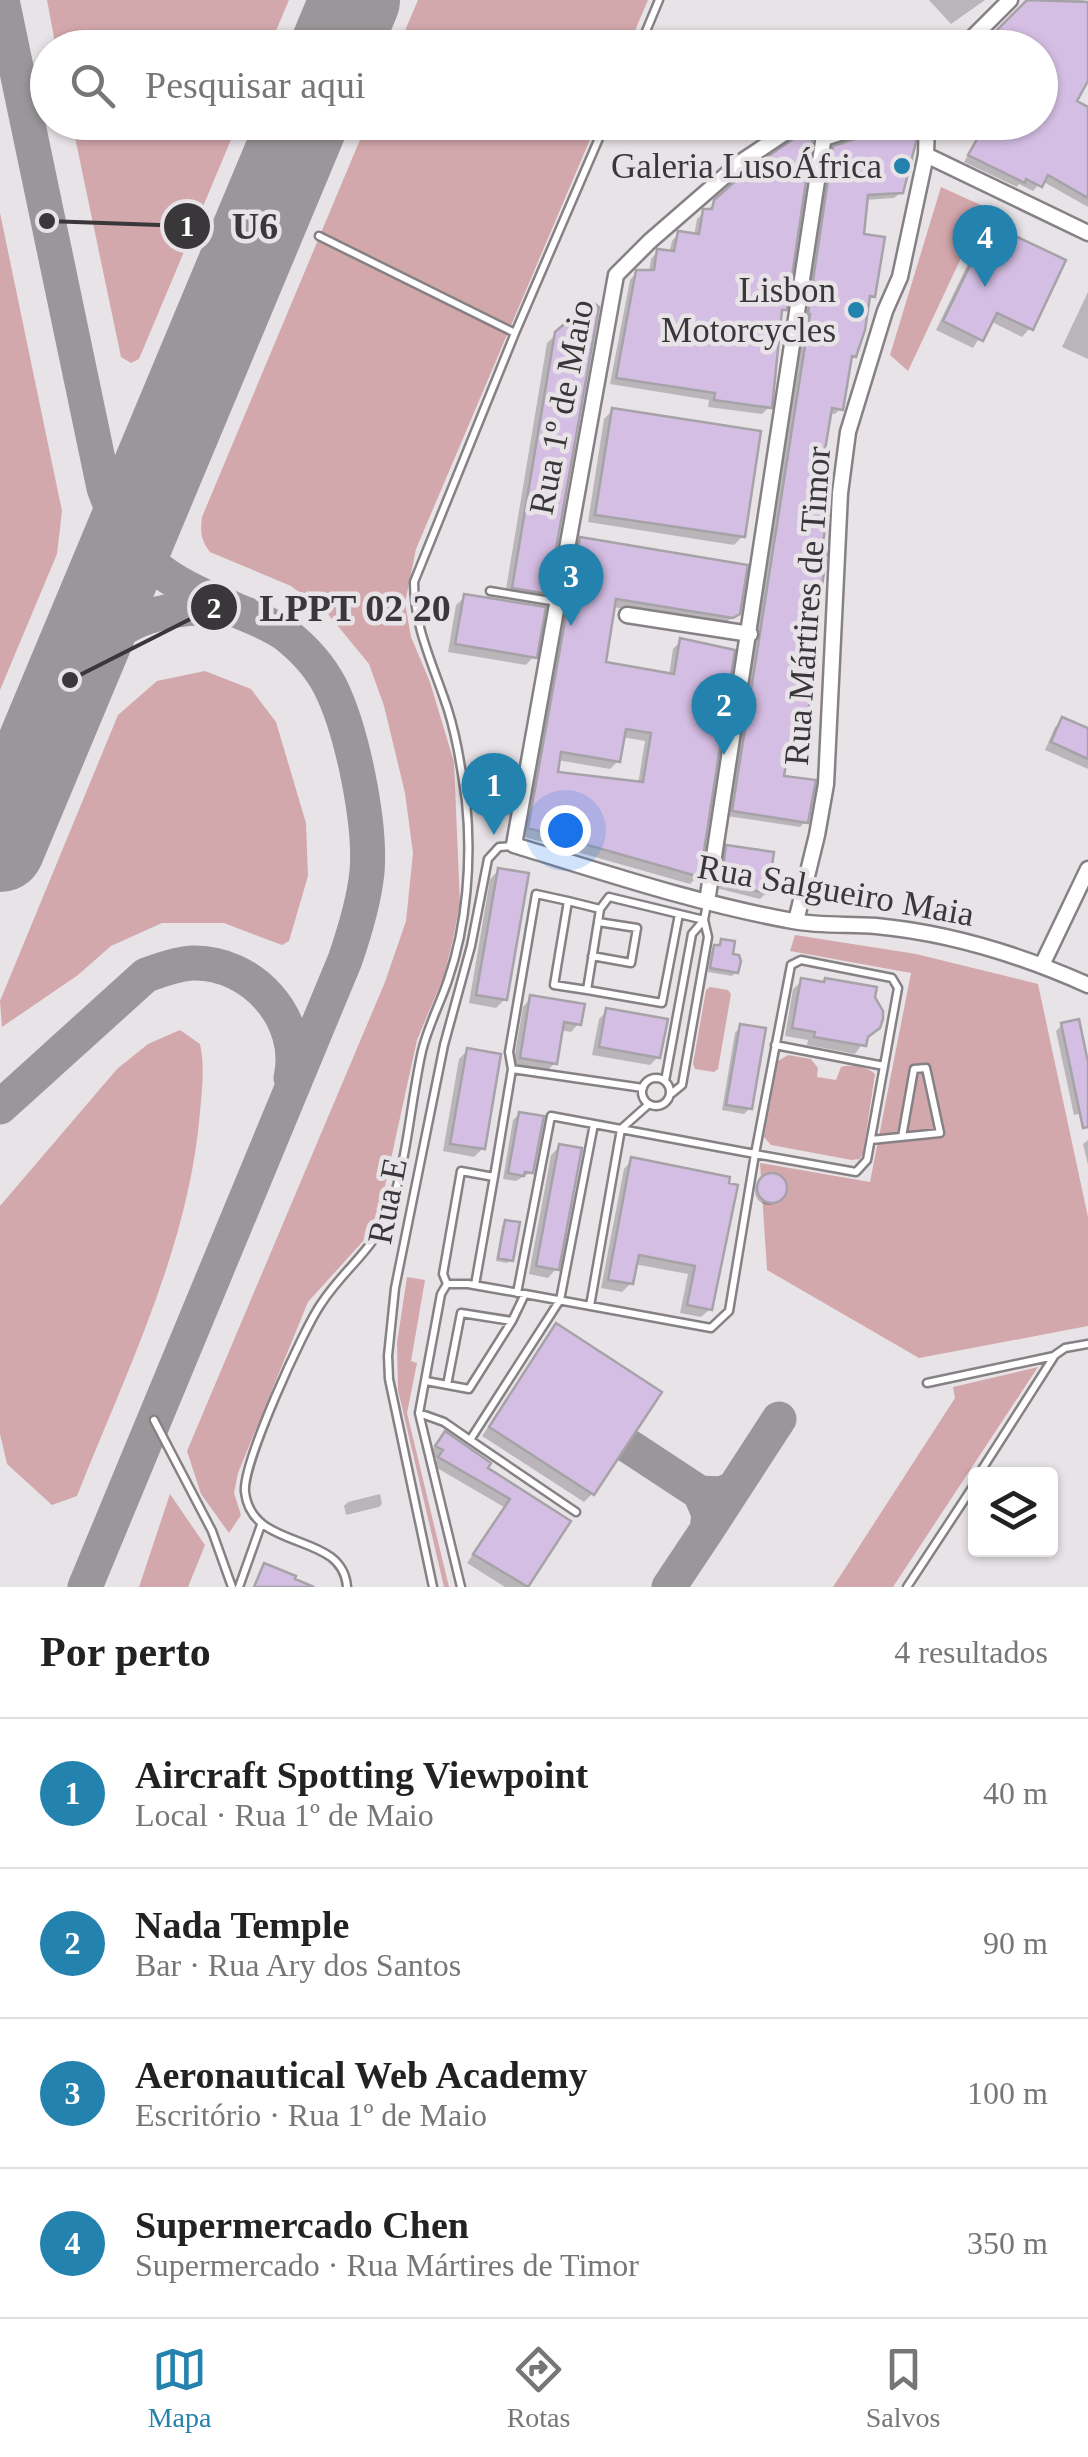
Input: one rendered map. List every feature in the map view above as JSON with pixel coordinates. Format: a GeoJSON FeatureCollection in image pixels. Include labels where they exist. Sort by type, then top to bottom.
{"type":"FeatureCollection","features":[{"type":"Feature","properties":{"kind":"street"},"geometry":{"type":"LineString","coordinates":[[980,30],[1010,0]]}},
{"type":"Feature","properties":{"kind":"street","name":"Rua 1º de Maio"},"geometry":{"type":"LineString","coordinates":[[514,846],[616,275],[650,241],[772,140]]}},
{"type":"Feature","properties":{"kind":"street"},"geometry":{"type":"LineString","coordinates":[[708,902],[824,140]]}},
{"type":"Feature","properties":{"kind":"street","name":"Rua Mártires de Timor"},"geometry":{"type":"LineString","coordinates":[[796,922],[818,835],[826,784],[840,494],[848,432],[900,277],[927,140]]}},
{"type":"Feature","properties":{"kind":"street"},"geometry":{"type":"LineString","coordinates":[[926,155],[1088,232]]}},
{"type":"Feature","properties":{"kind":"street"},"geometry":{"type":"LineString","coordinates":[[627,615],[750,634]]}},
{"type":"Feature","properties":{"kind":"street","name":"Rua Salgueiro Maia"},"geometry":{"type":"LineString","coordinates":[[514,846],[708,902],[796,922],[913,931],[984,946],[1088,985]]}},
{"type":"Feature","properties":{"kind":"street"},"geometry":{"type":"LineString","coordinates":[[1042,966],[1088,868]]}},
{"type":"Feature","properties":{"kind":"lane"},"geometry":{"type":"LineString","coordinates":[[647,30],[660,0]]}},
{"type":"Feature","properties":{"kind":"lane"},"geometry":{"type":"LineString","coordinates":[[348,1587],[346,1574],[328,1554],[260,1525],[245,1492],[250,1459],[320,1304],[364,1256],[383,1226],[394,1197],[423,1049],[459,939],[469,834],[458,749],[417,624],[414,582],[598,140]]}},
{"type":"Feature","properties":{"kind":"lane"},"geometry":{"type":"LineString","coordinates":[[319,236],[515,333]]}},
{"type":"Feature","properties":{"kind":"lane"},"geometry":{"type":"LineString","coordinates":[[490,591],[557,602]]}},
{"type":"Feature","properties":{"kind":"lane","name":"Rua E"},"geometry":{"type":"LineString","coordinates":[[434,1587],[390,1379],[389,1346],[422,1150],[488,859],[498,848],[514,846]]}},
{"type":"Feature","properties":{"kind":"lane"},"geometry":{"type":"LineString","coordinates":[[474,1285],[512,1069],[508,1052],[536,894],[600,909]]}},
{"type":"Feature","properties":{"kind":"lane"},"geometry":{"type":"LineString","coordinates":[[587,990],[600,909],[609,897],[704,920]]}},
{"type":"Feature","properties":{"kind":"lane"},"geometry":{"type":"LineString","coordinates":[[568,901],[554,985],[662,1003],[678,914]]}},
{"type":"Feature","properties":{"kind":"lane"},"geometry":{"type":"LineString","coordinates":[[665,1081],[650,1080],[643,1088],[648,1104],[660,1106],[682,1086],[708,936],[704,920],[708,902]]}},
{"type":"Feature","properties":{"kind":"lane"},"geometry":{"type":"LineString","coordinates":[[670,1094],[665,1081],[692,934],[704,920]]}},
{"type":"Feature","properties":{"kind":"lane"},"geometry":{"type":"LineString","coordinates":[[592,956],[631,963],[637,928],[598,922]]}},
{"type":"Feature","properties":{"kind":"lane"},"geometry":{"type":"LineString","coordinates":[[425,1381],[469,1388],[512,1322],[521,1293],[550,1116],[756,1154],[856,1172],[867,1160],[871,1140],[898,988],[892,978],[801,960],[791,965],[775,1045],[756,1154],[729,1311],[711,1328],[560,1300],[521,1293],[474,1285],[447,1284]]}},
{"type":"Feature","properties":{"kind":"lane"},"geometry":{"type":"LineString","coordinates":[[775,1045],[884,1066]]}},
{"type":"Feature","properties":{"kind":"lane"},"geometry":{"type":"LineString","coordinates":[[871,1140],[940,1134],[926,1068],[914,1069],[902,1137]]}},
{"type":"Feature","properties":{"kind":"lane"},"geometry":{"type":"LineString","coordinates":[[512,1069],[643,1088]]}},
{"type":"Feature","properties":{"kind":"lane"},"geometry":{"type":"LineString","coordinates":[[590,1306],[622,1129],[648,1104]]}},
{"type":"Feature","properties":{"kind":"lane"},"geometry":{"type":"LineString","coordinates":[[470,1440],[560,1300],[594,1124]]}},
{"type":"Feature","properties":{"kind":"lane"},"geometry":{"type":"LineString","coordinates":[[461,1587],[420,1413],[441,1294],[447,1284],[444,1274],[461,1171],[494,1176]]}},
{"type":"Feature","properties":{"kind":"lane"},"geometry":{"type":"LineString","coordinates":[[447,1385],[461,1314],[512,1322]]}},
{"type":"Feature","properties":{"kind":"lane"},"geometry":{"type":"LineString","coordinates":[[928,1383],[1088,1344]]}},
{"type":"Feature","properties":{"kind":"lane"},"geometry":{"type":"LineString","coordinates":[[984,1467],[1055,1355]]}},
{"type":"Feature","properties":{"kind":"lane"},"geometry":{"type":"LineString","coordinates":[[420,1413],[444,1422],[576,1512]]}},
{"type":"Feature","properties":{"kind":"lane"},"geometry":{"type":"LineString","coordinates":[[154,1420],[212,1530],[236,1587]]}},
{"type":"Feature","properties":{"kind":"lane"},"geometry":{"type":"LineString","coordinates":[[907,1587],[968,1494]]}},
{"type":"Feature","properties":{"kind":"lane"},"geometry":{"type":"LineString","coordinates":[[236,1587],[260,1525]]}},
{"type":"Feature","properties":{"kind":"shaded area"},"geometry":{"type":"Polygon","coordinates":[[[47,0],[289,0],[276,30],[53,30],[47,0]]]}},
{"type":"Feature","properties":{"kind":"shaded area"},"geometry":{"type":"Polygon","coordinates":[[[418,0],[648,0],[635,30],[405,30],[418,0]]]}},
{"type":"Feature","properties":{"kind":"shaded area"},"geometry":{"type":"Polygon","coordinates":[[[76,140],[231,140],[139,359],[131,363],[121,357],[76,140]]]}},
{"type":"Feature","properties":{"kind":"shaded area"},"geometry":{"type":"Polygon","coordinates":[[[360,140],[590,140],[416,549],[405,603],[411,637],[430,682],[454,762],[460,904],[444,976],[417,1040],[381,1205],[365,1239],[308,1302],[238,1473],[234,1493],[241,1515],[229,1533],[201,1494],[187,1451],[385,982],[406,921],[413,853],[405,793],[384,706],[369,664],[328,614],[291,586],[210,552],[201,532],[202,517],[360,140]]]}},
{"type":"Feature","properties":{"kind":"shaded area"},"geometry":{"type":"Polygon","coordinates":[[[941,187],[985,207],[908,371],[890,355],[941,187]]]}},
{"type":"Feature","properties":{"kind":"shaded area"},"geometry":{"type":"Polygon","coordinates":[[[0,213],[62,511],[57,554],[0,690],[0,213]]]}},
{"type":"Feature","properties":{"kind":"shaded area"},"geometry":{"type":"Polygon","coordinates":[[[205,671],[251,689],[276,722],[306,823],[308,876],[289,941],[282,945],[224,923],[162,923],[111,946],[78,975],[2,1027],[0,1001],[118,715],[157,681],[205,671]]]}},
{"type":"Feature","properties":{"kind":"shaded area"},"geometry":{"type":"Polygon","coordinates":[[[795,935],[916,954],[1038,984],[1088,1217],[1088,1326],[919,1358],[767,1270],[760,1163],[870,1182],[911,973],[790,951],[795,935]]]}},
{"type":"Feature","properties":{"kind":"shaded area"},"geometry":{"type":"Polygon","coordinates":[[[710,987],[731,994],[718,1069],[714,1072],[695,1069],[693,1064],[706,990],[710,987]]]}},
{"type":"Feature","properties":{"kind":"shaded area"},"geometry":{"type":"Polygon","coordinates":[[[180,1030],[200,1044],[203,1070],[194,1162],[183,1212],[153,1308],[77,1496],[52,1505],[7,1464],[0,1434],[0,1206],[117,1069],[148,1044],[180,1030]]]}},
{"type":"Feature","properties":{"kind":"shaded area"},"geometry":{"type":"Polygon","coordinates":[[[788,1055],[811,1059],[818,1068],[817,1077],[836,1080],[841,1067],[850,1066],[875,1074],[860,1159],[771,1145],[764,1137],[778,1061],[788,1055]]]}},
{"type":"Feature","properties":{"kind":"shaded area"},"geometry":{"type":"Polygon","coordinates":[[[407,1277],[425,1280],[411,1361],[417,1363],[407,1413],[449,1587],[444,1587],[398,1390],[397,1343],[407,1277]]]}},
{"type":"Feature","properties":{"kind":"shaded area"},"geometry":{"type":"Polygon","coordinates":[[[1038,1367],[972,1467],[968,1467],[968,1473],[893,1587],[833,1587],[955,1398],[953,1387],[1038,1367]]]}},
{"type":"Feature","properties":{"kind":"shaded area"},"geometry":{"type":"Polygon","coordinates":[[[170,1494],[205,1545],[188,1587],[139,1587],[170,1494]]]}},
{"type":"Feature","properties":{"kind":"building"},"geometry":{"type":"Polygon","coordinates":[[[1027,0],[1088,2],[1088,81],[1077,101],[1088,107],[1088,198],[1048,175],[1042,187],[1026,179],[1025,183],[968,155],[977,140],[1058,140],[1058,30],[997,30],[1027,0]]]}},
{"type":"Feature","properties":{"kind":"building"},"geometry":{"type":"Polygon","coordinates":[[[792,140],[812,140],[787,310],[782,310],[772,408],[714,400],[715,393],[616,378],[636,270],[654,270],[657,249],[674,251],[678,231],[699,234],[703,209],[712,209],[714,200],[741,176],[748,177],[749,169],[792,140]]]}},
{"type":"Feature","properties":{"kind":"building"},"geometry":{"type":"Polygon","coordinates":[[[852,140],[916,140],[903,193],[868,195],[864,234],[885,237],[875,297],[870,296],[865,330],[856,357],[852,356],[843,410],[832,408],[818,492],[827,493],[822,550],[827,551],[809,675],[813,676],[805,736],[791,734],[784,776],[816,780],[808,823],[732,811],[833,146],[852,140]]]}},
{"type":"Feature","properties":{"kind":"building"},"geometry":{"type":"Polygon","coordinates":[[[990,224],[1066,260],[1033,330],[997,313],[983,341],[943,321],[990,224]]]}},
{"type":"Feature","properties":{"kind":"building"},"geometry":{"type":"Polygon","coordinates":[[[591,301],[599,307],[548,594],[512,588],[555,332],[591,301]]]}},
{"type":"Feature","properties":{"kind":"building"},"geometry":{"type":"Polygon","coordinates":[[[612,408],[761,431],[745,537],[595,515],[612,408]]]}},
{"type":"Feature","properties":{"kind":"building"},"geometry":{"type":"Polygon","coordinates":[[[580,537],[748,565],[740,614],[733,618],[616,599],[606,662],[674,674],[680,638],[735,650],[700,877],[528,828],[580,537]],[[626,729],[620,762],[561,752],[558,772],[643,782],[651,733],[626,729]]]}},
{"type":"Feature","properties":{"kind":"building"},"geometry":{"type":"Polygon","coordinates":[[[464,594],[546,607],[537,658],[455,644],[464,594]]]}},
{"type":"Feature","properties":{"kind":"building"},"geometry":{"type":"Polygon","coordinates":[[[1062,717],[1088,728],[1088,759],[1051,742],[1062,717]]]}},
{"type":"Feature","properties":{"kind":"building"},"geometry":{"type":"Polygon","coordinates":[[[726,845],[774,852],[768,894],[721,882],[726,845]]]}},
{"type":"Feature","properties":{"kind":"building"},"geometry":{"type":"Polygon","coordinates":[[[498,868],[529,873],[507,1000],[476,995],[498,868]]]}},
{"type":"Feature","properties":{"kind":"building"},"geometry":{"type":"Polygon","coordinates":[[[721,939],[735,941],[733,954],[739,955],[741,961],[738,973],[710,968],[714,945],[720,945],[721,939]]]}},
{"type":"Feature","properties":{"kind":"building"},"geometry":{"type":"Polygon","coordinates":[[[801,978],[877,987],[875,997],[883,1019],[880,1028],[868,1037],[866,1046],[814,1037],[815,1032],[792,1028],[801,978]]]}},
{"type":"Feature","properties":{"kind":"building"},"geometry":{"type":"Polygon","coordinates":[[[530,995],[585,1004],[581,1025],[564,1022],[557,1064],[520,1058],[530,995]]]}},
{"type":"Feature","properties":{"kind":"building"},"geometry":{"type":"Polygon","coordinates":[[[606,1008],[668,1019],[660,1058],[599,1047],[606,1008]]]}},
{"type":"Feature","properties":{"kind":"building"},"geometry":{"type":"Polygon","coordinates":[[[1079,1019],[1088,1062],[1088,1127],[1083,1128],[1061,1023],[1079,1019]]]}},
{"type":"Feature","properties":{"kind":"building"},"geometry":{"type":"Polygon","coordinates":[[[740,1024],[766,1028],[752,1109],[726,1105],[740,1024]]]}},
{"type":"Feature","properties":{"kind":"building"},"geometry":{"type":"Polygon","coordinates":[[[467,1048],[501,1054],[485,1149],[450,1144],[467,1048]]]}},
{"type":"Feature","properties":{"kind":"building"},"geometry":{"type":"Polygon","coordinates":[[[519,1112],[544,1116],[533,1173],[525,1172],[524,1176],[508,1173],[519,1112]]]}},
{"type":"Feature","properties":{"kind":"building"},"geometry":{"type":"Polygon","coordinates":[[[559,1144],[582,1148],[559,1270],[536,1266],[559,1144]]]}},
{"type":"Feature","properties":{"kind":"building"},"geometry":{"type":"Polygon","coordinates":[[[631,1157],[730,1177],[729,1183],[738,1185],[712,1310],[687,1305],[695,1266],[639,1255],[633,1284],[608,1280],[631,1157]]]}},
{"type":"Feature","properties":{"kind":"building"},"geometry":{"type":"Polygon","coordinates":[[[772,1173],[786,1182],[787,1188],[778,1202],[772,1203],[758,1194],[757,1188],[766,1174],[772,1173]]]}},
{"type":"Feature","properties":{"kind":"building"},"geometry":{"type":"Polygon","coordinates":[[[505,1220],[520,1222],[513,1261],[498,1258],[505,1220]]]}},
{"type":"Feature","properties":{"kind":"building"},"geometry":{"type":"Polygon","coordinates":[[[556,1323],[662,1392],[594,1495],[489,1427],[556,1323]]]}},
{"type":"Feature","properties":{"kind":"building"},"geometry":{"type":"Polygon","coordinates":[[[445,1431],[491,1463],[488,1468],[571,1521],[528,1587],[473,1554],[510,1499],[438,1457],[443,1450],[435,1446],[445,1431]]]}},
{"type":"Feature","properties":{"kind":"building"},"geometry":{"type":"Polygon","coordinates":[[[264,1563],[296,1576],[295,1579],[314,1587],[254,1587],[264,1563]]]}},
{"type":"Feature","properties":{"kind":"taxiway"},"geometry":{"type":"LineString","coordinates":[[2,0],[30,134]]}},
{"type":"Feature","properties":{"kind":"taxiway"},"geometry":{"type":"LineString","coordinates":[[31,140],[104,488],[114,512],[125,533],[152,564],[207,598],[279,630],[316,665],[338,705],[352,751],[363,803],[367,851],[364,894],[345,960],[85,1587]]}},
{"type":"Feature","properties":{"kind":"taxiway"},"geometry":{"type":"LineString","coordinates":[[70,680],[99,646],[133,623],[172,611],[217,608]]}},
{"type":"Feature","properties":{"kind":"taxiway"},"geometry":{"type":"LineString","coordinates":[[0,1107],[146,975],[192,963],[235,972],[269,998],[289,1035],[293,1056],[291,1078]]}},
{"type":"Feature","properties":{"kind":"taxiway"},"geometry":{"type":"LineString","coordinates":[[733,1489],[721,1494],[700,1493],[709,1514],[707,1530],[779,1419]]}},
{"type":"Feature","properties":{"kind":"taxiway"},"geometry":{"type":"LineString","coordinates":[[627,1445],[700,1493]]}},
{"type":"Feature","properties":{"kind":"taxiway"},"geometry":{"type":"LineString","coordinates":[[669,1587],[707,1530]]}},
{"type":"Feature","properties":{"kind":"runway"},"geometry":{"type":"LineString","coordinates":[[342,30],[355,0]]}},
{"type":"Feature","properties":{"kind":"runway"},"geometry":{"type":"LineString","coordinates":[[0,847],[295,140]]}},
{"type":"Feature","properties":{"kind":"place","name":"Galeria LusoÁfrica"},"geometry":{"type":"Point","coordinates":[902,166]}},
{"type":"Feature","properties":{"kind":"place","name":"U6"},"geometry":{"type":"Point","coordinates":[47,221]}},
{"type":"Feature","properties":{"kind":"place","name":"Supermercado Chen"},"geometry":{"type":"Point","coordinates":[985,287]}},
{"type":"Feature","properties":{"kind":"place","name":"Lisbon Motorcycles"},"geometry":{"type":"Point","coordinates":[856,310]}},
{"type":"Feature","properties":{"kind":"place","name":"Aeronautical Web Academy"},"geometry":{"type":"Point","coordinates":[571,626]}},
{"type":"Feature","properties":{"kind":"place","name":"LPPT 02 20"},"geometry":{"type":"Point","coordinates":[70,680]}},
{"type":"Feature","properties":{"kind":"place","name":"Nada Temple"},"geometry":{"type":"Point","coordinates":[724,755]}},
{"type":"Feature","properties":{"kind":"place","name":"Aircraft Spotting Viewpoint"},"geometry":{"type":"Point","coordinates":[494,835]}}]}
